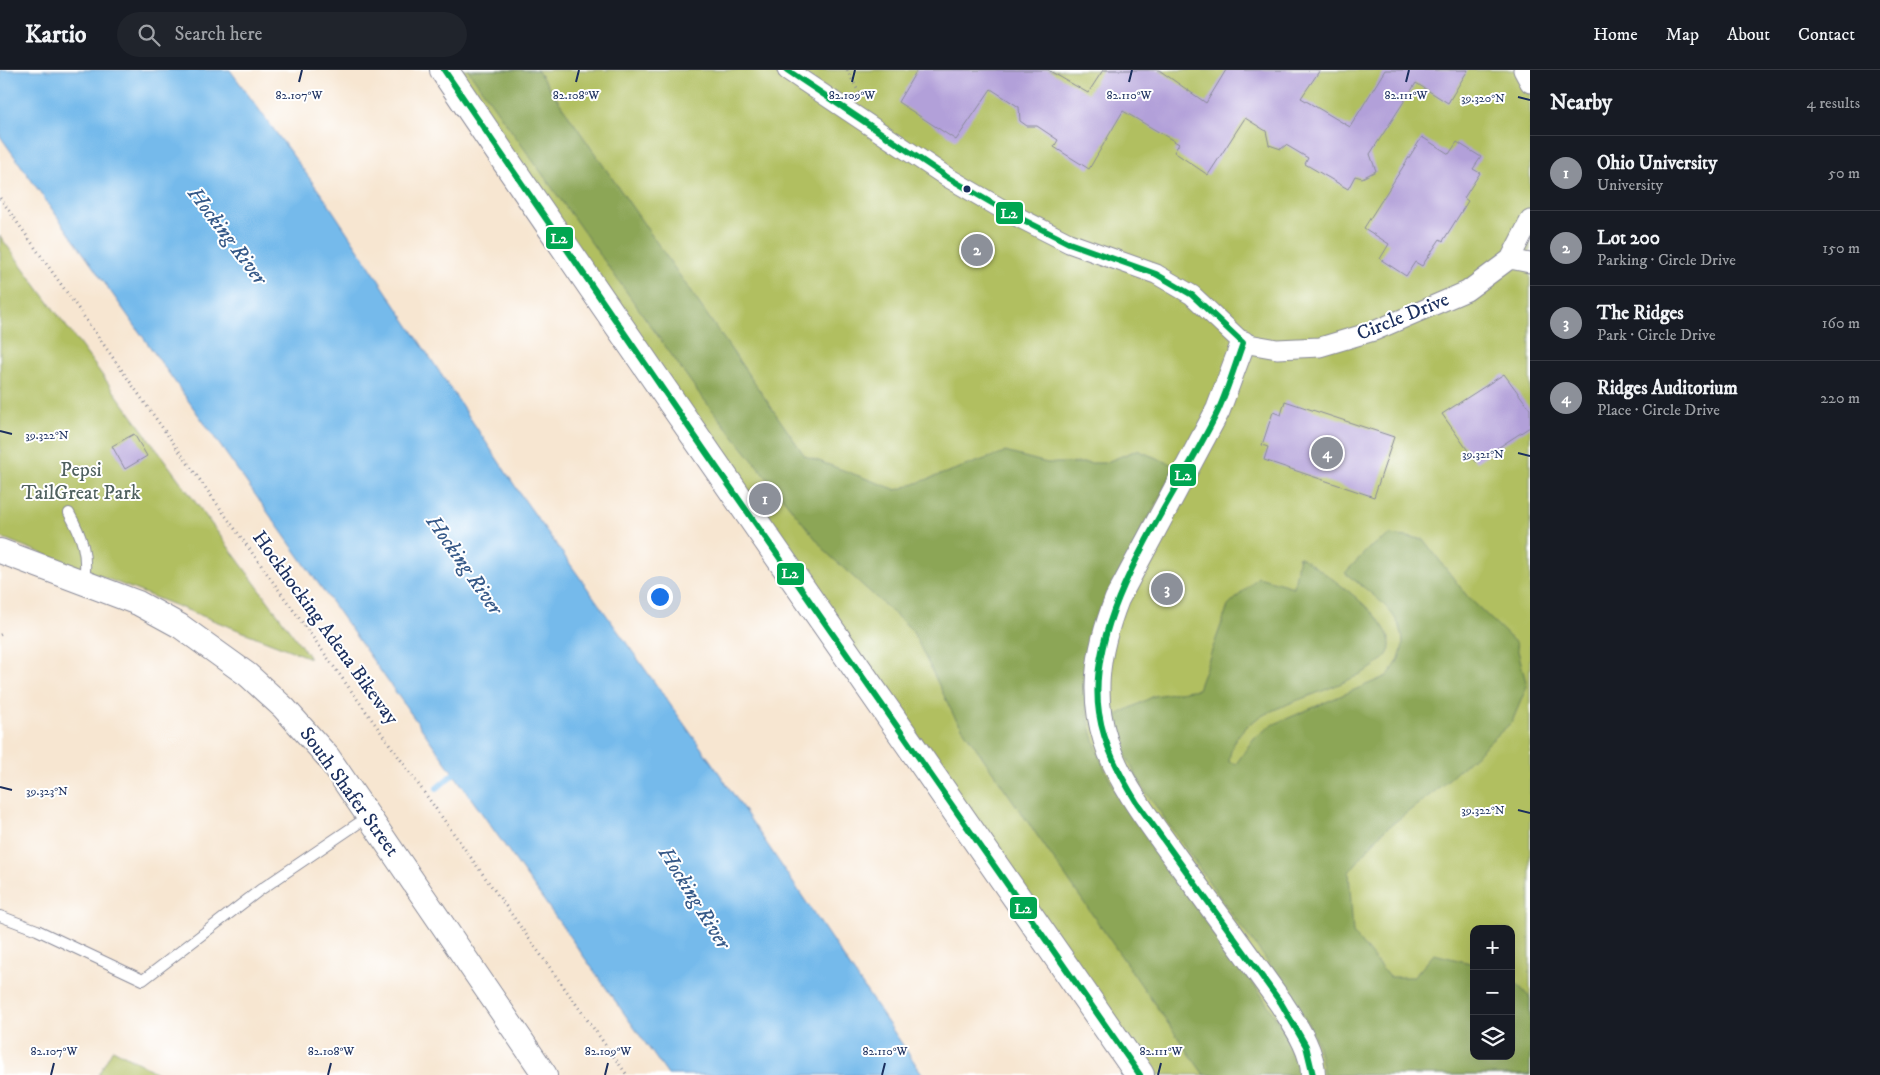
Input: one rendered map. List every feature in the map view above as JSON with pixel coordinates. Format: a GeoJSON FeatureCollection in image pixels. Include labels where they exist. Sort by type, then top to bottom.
{"type":"FeatureCollection","features":[{"type":"Feature","properties":{"kind":"main road"},"geometry":{"type":"LineString","coordinates":[[444,70],[602,303],[883,703],[1140,1075]]}},
{"type":"Feature","properties":{"kind":"street"},"geometry":{"type":"LineString","coordinates":[[788,70],[939,172],[1002,210],[1068,243],[1156,274],[1192,294],[1242,343],[1218,410],[1117,599],[1106,627],[1098,657],[1098,702],[1108,752],[1121,779],[1154,829],[1281,1003],[1298,1030],[1308,1051],[1313,1075]]}},
{"type":"Feature","properties":{"kind":"street"},"geometry":{"type":"LineString","coordinates":[[1523,70],[1530,83]]}},
{"type":"Feature","properties":{"kind":"street","name":"Circle Drive"},"geometry":{"type":"LineString","coordinates":[[1242,343],[1277,349],[1320,347],[1350,339],[1467,291],[1510,259],[1530,220]]}},
{"type":"Feature","properties":{"kind":"street"},"geometry":{"type":"LineString","coordinates":[[1510,259],[1530,263]]}},
{"type":"Feature","properties":{"kind":"street","name":"South Shafer Street"},"geometry":{"type":"LineString","coordinates":[[0,551],[84,581],[138,603],[180,626],[248,675],[284,708],[328,757],[545,1075]]}},
{"type":"Feature","properties":{"kind":"lane"},"geometry":{"type":"LineString","coordinates":[[69,513],[81,536],[85,550],[87,563],[84,581]]}},
{"type":"Feature","properties":{"kind":"lane"},"geometry":{"type":"LineString","coordinates":[[0,916],[36,930],[143,980],[260,890],[369,816]]}},
{"type":"Feature","properties":{"kind":"path","name":"Hockhocking Adena Bikeway"},"geometry":{"type":"LineString","coordinates":[[0,198],[164,430],[627,1075]]}},
{"type":"Feature","properties":{"kind":"green space"},"geometry":{"type":"Polygon","coordinates":[[[444,70],[1530,70],[1530,1075],[1140,1075],[444,70]]]}},
{"type":"Feature","properties":{"kind":"green space"},"geometry":{"type":"Polygon","coordinates":[[[468,70],[537,70],[805,456],[897,490],[1005,452],[1047,463],[1104,463],[1137,450],[1176,466],[1098,615],[1087,660],[1086,702],[1090,723],[1095,744],[1113,786],[1262,996],[1297,1052],[1303,1075],[1204,1075],[954,716],[912,630],[827,553],[698,392],[468,70]]]}},
{"type":"Feature","properties":{"kind":"green space","name":"Pepsi TailGreat Park"},"geometry":{"type":"Polygon","coordinates":[[[0,236],[310,658],[0,537],[0,236]]]}},
{"type":"Feature","properties":{"kind":"green space"},"geometry":{"type":"Polygon","coordinates":[[[1390,535],[1423,539],[1467,596],[1516,643],[1527,686],[1512,722],[1439,788],[1382,832],[1349,872],[1353,933],[1389,977],[1414,977],[1434,954],[1470,963],[1470,1060],[1515,1060],[1515,981],[1530,998],[1530,1075],[1324,1075],[1317,1043],[1309,1025],[1263,955],[1236,920],[1141,785],[1120,744],[1115,716],[1154,696],[1198,689],[1228,606],[1258,577],[1294,587],[1299,556],[1340,584],[1371,611],[1383,625],[1389,639],[1389,651],[1384,659],[1361,674],[1331,688],[1271,711],[1251,723],[1236,739],[1231,749],[1229,762],[1236,764],[1254,738],[1272,725],[1387,676],[1398,659],[1403,644],[1401,630],[1394,617],[1384,605],[1345,573],[1369,548],[1390,535]]]}},
{"type":"Feature","properties":{"kind":"green space"},"geometry":{"type":"Polygon","coordinates":[[[113,1049],[161,1075],[98,1075],[113,1049]]]}},
{"type":"Feature","properties":{"kind":"water","name":"Hocking River"},"geometry":{"type":"Polygon","coordinates":[[[0,70],[230,70],[327,202],[521,495],[719,773],[923,1075],[668,1075],[0,136],[0,70]]]}},
{"type":"Feature","properties":{"kind":"building"},"geometry":{"type":"Polygon","coordinates":[[[917,70],[1048,70],[1088,93],[1103,70],[1159,70],[1206,103],[1226,70],[1320,70],[1301,98],[1350,127],[1385,70],[1468,70],[1448,103],[1416,83],[1370,154],[1376,171],[1362,178],[1355,176],[1348,189],[1305,164],[1308,158],[1286,145],[1281,149],[1269,145],[1266,131],[1245,118],[1208,175],[1174,152],[1179,144],[1123,111],[1089,169],[1054,147],[1058,140],[1037,126],[1027,126],[1020,121],[1019,107],[991,89],[956,140],[898,102],[917,70]]]}},
{"type":"Feature","properties":{"kind":"building"},"geometry":{"type":"Polygon","coordinates":[[[1422,137],[1449,154],[1457,142],[1481,157],[1473,169],[1480,173],[1464,198],[1468,201],[1443,241],[1440,239],[1422,266],[1415,262],[1406,276],[1380,259],[1389,244],[1364,228],[1422,137]]]}},
{"type":"Feature","properties":{"kind":"building"},"geometry":{"type":"Polygon","coordinates":[[[1504,374],[1530,409],[1530,427],[1476,462],[1442,414],[1504,374]]]}},
{"type":"Feature","properties":{"kind":"building"},"geometry":{"type":"Polygon","coordinates":[[[1285,401],[1394,437],[1374,497],[1264,460],[1268,447],[1262,445],[1273,412],[1281,415],[1285,401]]]}},
{"type":"Feature","properties":{"kind":"building"},"geometry":{"type":"Polygon","coordinates":[[[134,434],[147,456],[125,469],[112,446],[134,434]]]}},
{"type":"Feature","properties":{"kind":"waterway"},"geometry":{"type":"LineString","coordinates":[[437,788],[459,769]]}},
{"type":"Feature","properties":{"kind":"transit line","name":"L2"},"geometry":{"type":"LineString","coordinates":[[444,70],[703,448],[1140,1075]]}},
{"type":"Feature","properties":{"kind":"transit line","name":"L2"},"geometry":{"type":"LineString","coordinates":[[787,70],[947,177],[1002,209],[1069,243],[1156,274],[1192,295],[1243,343],[1218,411],[1158,518],[1119,597],[1106,636],[1098,675],[1099,713],[1109,749],[1137,803],[1281,1003],[1306,1046],[1313,1075]]}},
{"type":"Feature","properties":{"kind":"place","name":"Lot 200"},"geometry":{"type":"Point","coordinates":[977,250]}},
{"type":"Feature","properties":{"kind":"place","name":"Ridges Auditorium"},"geometry":{"type":"Point","coordinates":[1327,453]}},
{"type":"Feature","properties":{"kind":"place","name":"Ohio University"},"geometry":{"type":"Point","coordinates":[765,499]}},
{"type":"Feature","properties":{"kind":"place","name":"The Ridges"},"geometry":{"type":"Point","coordinates":[1167,589]}}]}
